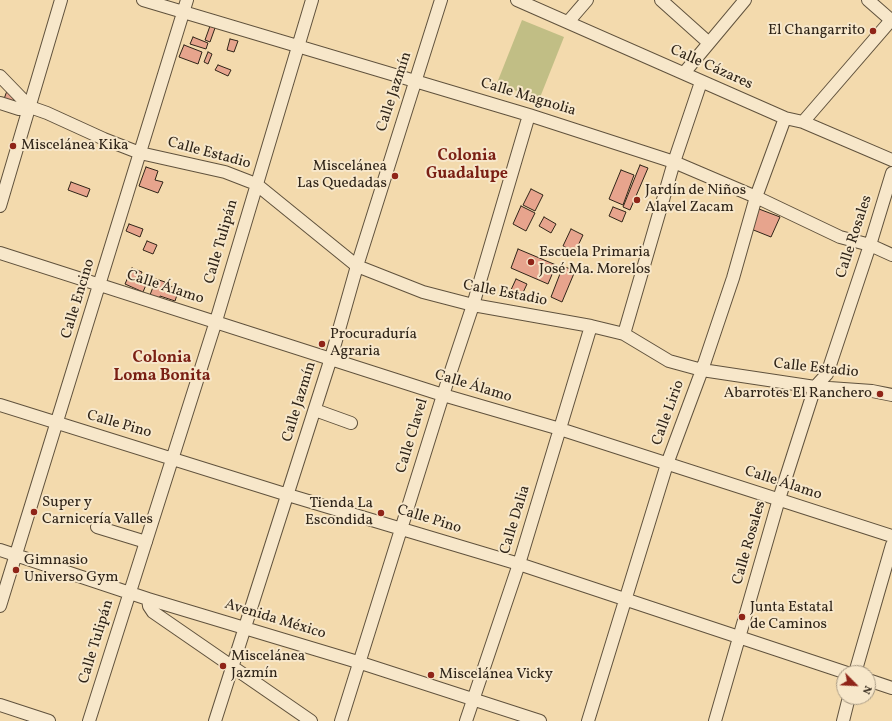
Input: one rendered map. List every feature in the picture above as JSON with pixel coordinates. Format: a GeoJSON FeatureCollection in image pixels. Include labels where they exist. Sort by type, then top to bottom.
{"type":"FeatureCollection","features":[{"type":"Feature","properties":{"kind":"street"},"geometry":{"type":"LineString","coordinates":[[0,206],[61,0]]}},
{"type":"Feature","properties":{"kind":"street","name":"Calle Magnolia"},"geometry":{"type":"LineString","coordinates":[[143,0],[529,115],[674,162],[756,197],[840,237],[870,245],[892,255]]}},
{"type":"Feature","properties":{"kind":"street","name":"Calle Encino"},"geometry":{"type":"LineString","coordinates":[[0,606],[187,0]]}},
{"type":"Feature","properties":{"kind":"street","name":"Calle Tulipán"},"geometry":{"type":"LineString","coordinates":[[90,721],[216,321],[312,0]]}},
{"type":"Feature","properties":{"kind":"street","name":"Calle Jazmín"},"geometry":{"type":"LineString","coordinates":[[215,721],[315,410],[357,266],[441,0]]}},
{"type":"Feature","properties":{"kind":"street","name":"Calle Cázares"},"geometry":{"type":"LineString","coordinates":[[518,0],[684,73],[700,82],[786,118],[803,122],[892,160]]}},
{"type":"Feature","properties":{"kind":"street"},"geometry":{"type":"LineString","coordinates":[[568,22],[587,0]]}},
{"type":"Feature","properties":{"kind":"street"},"geometry":{"type":"LineString","coordinates":[[661,0],[709,43]]}},
{"type":"Feature","properties":{"kind":"street"},"geometry":{"type":"LineString","coordinates":[[684,73],[745,0]]}},
{"type":"Feature","properties":{"kind":"street"},"geometry":{"type":"LineString","coordinates":[[803,122],[892,20],[868,0]]}},
{"type":"Feature","properties":{"kind":"street"},"geometry":{"type":"LineString","coordinates":[[0,76],[30,107]]}},
{"type":"Feature","properties":{"kind":"street"},"geometry":{"type":"LineString","coordinates":[[624,334],[674,162],[700,82]]}},
{"type":"Feature","properties":{"kind":"street"},"geometry":{"type":"LineString","coordinates":[[0,103],[19,109],[30,107]]}},
{"type":"Feature","properties":{"kind":"street","name":"Calle Estadio"},"geometry":{"type":"LineString","coordinates":[[30,107],[140,153],[225,172],[256,184],[357,266],[423,292],[473,305],[591,326],[624,334],[669,361],[702,370],[815,388],[872,391],[892,395]]}},
{"type":"Feature","properties":{"kind":"street","name":"Calle Clavel"},"geometry":{"type":"LineString","coordinates":[[341,721],[361,663],[443,395],[473,305],[529,115]]}},
{"type":"Feature","properties":{"kind":"street","name":"Calle Lirio"},"geometry":{"type":"LineString","coordinates":[[588,721],[667,464],[702,370],[733,278],[756,197],[786,118]]}},
{"type":"Feature","properties":{"kind":"street","name":"Calle Rosales"},"geometry":{"type":"LineString","coordinates":[[715,721],[779,499],[815,388],[827,374],[870,245],[892,172]]}},
{"type":"Feature","properties":{"kind":"street","name":"Calle Álamo"},"geometry":{"type":"LineString","coordinates":[[0,253],[100,283],[443,395],[560,429],[892,536]]}},
{"type":"Feature","properties":{"kind":"street","name":"Calle Dalia"},"geometry":{"type":"LineString","coordinates":[[466,721],[519,564],[591,326]]}},
{"type":"Feature","properties":{"kind":"street","name":"Calle Pino"},"geometry":{"type":"LineString","coordinates":[[0,405],[288,495],[519,564],[625,600],[740,636],[836,669]]}},
{"type":"Feature","properties":{"kind":"street"},"geometry":{"type":"LineString","coordinates":[[315,410],[351,422]]}},
{"type":"Feature","properties":{"kind":"street"},"geometry":{"type":"LineString","coordinates":[[97,527],[146,542]]}},
{"type":"Feature","properties":{"kind":"street"},"geometry":{"type":"LineString","coordinates":[[857,665],[892,545]]}},
{"type":"Feature","properties":{"kind":"street","name":"Avenida México"},"geometry":{"type":"LineString","coordinates":[[0,550],[148,599],[361,663],[540,721]]}},
{"type":"Feature","properties":{"kind":"street"},"geometry":{"type":"LineString","coordinates":[[148,599],[149,606],[153,612],[311,721]]}},
{"type":"Feature","properties":{"kind":"street"},"geometry":{"type":"LineString","coordinates":[[876,683],[892,688]]}},
{"type":"Feature","properties":{"kind":"street"},"geometry":{"type":"LineString","coordinates":[[0,705],[50,721]]}},
{"type":"Feature","properties":{"kind":"street"},"geometry":{"type":"LineString","coordinates":[[843,721],[847,705]]}},
{"type":"Feature","properties":{"kind":"shaded area"},"geometry":{"type":"Polygon","coordinates":[[[522,20],[564,37],[539,100],[497,83],[522,20]]]}},
{"type":"Feature","properties":{"kind":"building"},"geometry":{"type":"Polygon","coordinates":[[[210,26],[215,28],[210,42],[205,40],[210,26]]]}},
{"type":"Feature","properties":{"kind":"building"},"geometry":{"type":"Polygon","coordinates":[[[193,37],[208,43],[206,49],[190,44],[193,37]]]}},
{"type":"Feature","properties":{"kind":"building"},"geometry":{"type":"Polygon","coordinates":[[[230,39],[238,41],[234,52],[227,50],[230,39]]]}},
{"type":"Feature","properties":{"kind":"building"},"geometry":{"type":"Polygon","coordinates":[[[184,45],[202,52],[198,64],[179,57],[184,45]]]}},
{"type":"Feature","properties":{"kind":"building"},"geometry":{"type":"Polygon","coordinates":[[[208,52],[212,54],[208,64],[204,62],[208,52]]]}},
{"type":"Feature","properties":{"kind":"building"},"geometry":{"type":"Polygon","coordinates":[[[218,65],[231,70],[228,76],[215,70],[218,65]]]}},
{"type":"Feature","properties":{"kind":"building"},"geometry":{"type":"Polygon","coordinates":[[[8,88],[19,105],[4,99],[8,88]]]}},
{"type":"Feature","properties":{"kind":"building"},"geometry":{"type":"Polygon","coordinates":[[[640,165],[648,168],[630,210],[623,207],[640,165]]]}},
{"type":"Feature","properties":{"kind":"building"},"geometry":{"type":"Polygon","coordinates":[[[146,167],[158,171],[155,180],[163,182],[158,193],[139,186],[146,167]]]}},
{"type":"Feature","properties":{"kind":"building"},"geometry":{"type":"Polygon","coordinates":[[[621,170],[634,175],[623,205],[609,199],[621,170]]]}},
{"type":"Feature","properties":{"kind":"building"},"geometry":{"type":"Polygon","coordinates":[[[71,182],[90,189],[87,197],[68,190],[71,182]]]}},
{"type":"Feature","properties":{"kind":"building"},"geometry":{"type":"Polygon","coordinates":[[[531,189],[543,195],[535,211],[523,205],[531,189]]]}},
{"type":"Feature","properties":{"kind":"building"},"geometry":{"type":"Polygon","coordinates":[[[521,206],[535,213],[526,231],[513,224],[521,206]]]}},
{"type":"Feature","properties":{"kind":"building"},"geometry":{"type":"Polygon","coordinates":[[[613,207],[626,212],[622,222],[609,216],[613,207]]]}},
{"type":"Feature","properties":{"kind":"building"},"geometry":{"type":"Polygon","coordinates":[[[759,209],[780,217],[771,237],[751,229],[759,209]]]}},
{"type":"Feature","properties":{"kind":"building"},"geometry":{"type":"Polygon","coordinates":[[[544,217],[556,224],[551,233],[539,226],[544,217]]]}},
{"type":"Feature","properties":{"kind":"building"},"geometry":{"type":"Polygon","coordinates":[[[129,224],[143,229],[140,237],[126,231],[129,224]]]}},
{"type":"Feature","properties":{"kind":"building"},"geometry":{"type":"Polygon","coordinates":[[[571,229],[583,235],[575,252],[563,246],[571,229]]]}},
{"type":"Feature","properties":{"kind":"building"},"geometry":{"type":"Polygon","coordinates":[[[147,241],[157,245],[153,254],[143,250],[147,241]]]}},
{"type":"Feature","properties":{"kind":"building"},"geometry":{"type":"Polygon","coordinates":[[[518,249],[556,265],[548,284],[511,268],[518,249]]]}},
{"type":"Feature","properties":{"kind":"building"},"geometry":{"type":"Polygon","coordinates":[[[563,266],[575,271],[562,302],[551,297],[563,266]]]}},
{"type":"Feature","properties":{"kind":"building"},"geometry":{"type":"Polygon","coordinates":[[[132,268],[142,272],[138,281],[146,285],[143,292],[125,284],[132,268]]]}},
{"type":"Feature","properties":{"kind":"building"},"geometry":{"type":"Polygon","coordinates":[[[156,279],[165,282],[162,288],[166,289],[167,285],[179,289],[175,301],[160,296],[159,299],[150,295],[156,279]]]}},
{"type":"Feature","properties":{"kind":"building"},"geometry":{"type":"Polygon","coordinates":[[[516,279],[527,284],[521,297],[510,292],[516,279]]]}},
{"type":"Feature","properties":{"kind":"place","name":"El Changarrito"},"geometry":{"type":"Point","coordinates":[873,31]}},
{"type":"Feature","properties":{"kind":"place","name":"Miscelánea Kika"},"geometry":{"type":"Point","coordinates":[13,146]}},
{"type":"Feature","properties":{"kind":"place","name":"Miscelánea Las Quedadas"},"geometry":{"type":"Point","coordinates":[395,176]}},
{"type":"Feature","properties":{"kind":"place","name":"Jardín de Niños Alavel Zacam"},"geometry":{"type":"Point","coordinates":[637,200]}},
{"type":"Feature","properties":{"kind":"place","name":"Escuela Primaria José Ma. Morelos"},"geometry":{"type":"Point","coordinates":[531,262]}},
{"type":"Feature","properties":{"kind":"place","name":"Procuraduría Agraria"},"geometry":{"type":"Point","coordinates":[322,344]}},
{"type":"Feature","properties":{"kind":"place","name":"Abarrotes El Ranchero"},"geometry":{"type":"Point","coordinates":[880,394]}},
{"type":"Feature","properties":{"kind":"place","name":"Super y Carnicería Valles"},"geometry":{"type":"Point","coordinates":[34,512]}},
{"type":"Feature","properties":{"kind":"place","name":"Tienda La Escondida"},"geometry":{"type":"Point","coordinates":[381,513]}},
{"type":"Feature","properties":{"kind":"place","name":"Gimnasio Universo Gym"},"geometry":{"type":"Point","coordinates":[16,570]}},
{"type":"Feature","properties":{"kind":"place","name":"Junta Estatal de Caminos"},"geometry":{"type":"Point","coordinates":[742,617]}},
{"type":"Feature","properties":{"kind":"place","name":"Miscelánea Jazmín"},"geometry":{"type":"Point","coordinates":[223,666]}},
{"type":"Feature","properties":{"kind":"place","name":"Miscelánea Vicky"},"geometry":{"type":"Point","coordinates":[431,675]}},
{"type":"Feature","properties":{"kind":"district","name":"Colonia Guadalupe"},"geometry":{"type":"Point","coordinates":[467,166]}},
{"type":"Feature","properties":{"kind":"district","name":"Colonia Loma Bonita"},"geometry":{"type":"Point","coordinates":[162,368]}}]}
